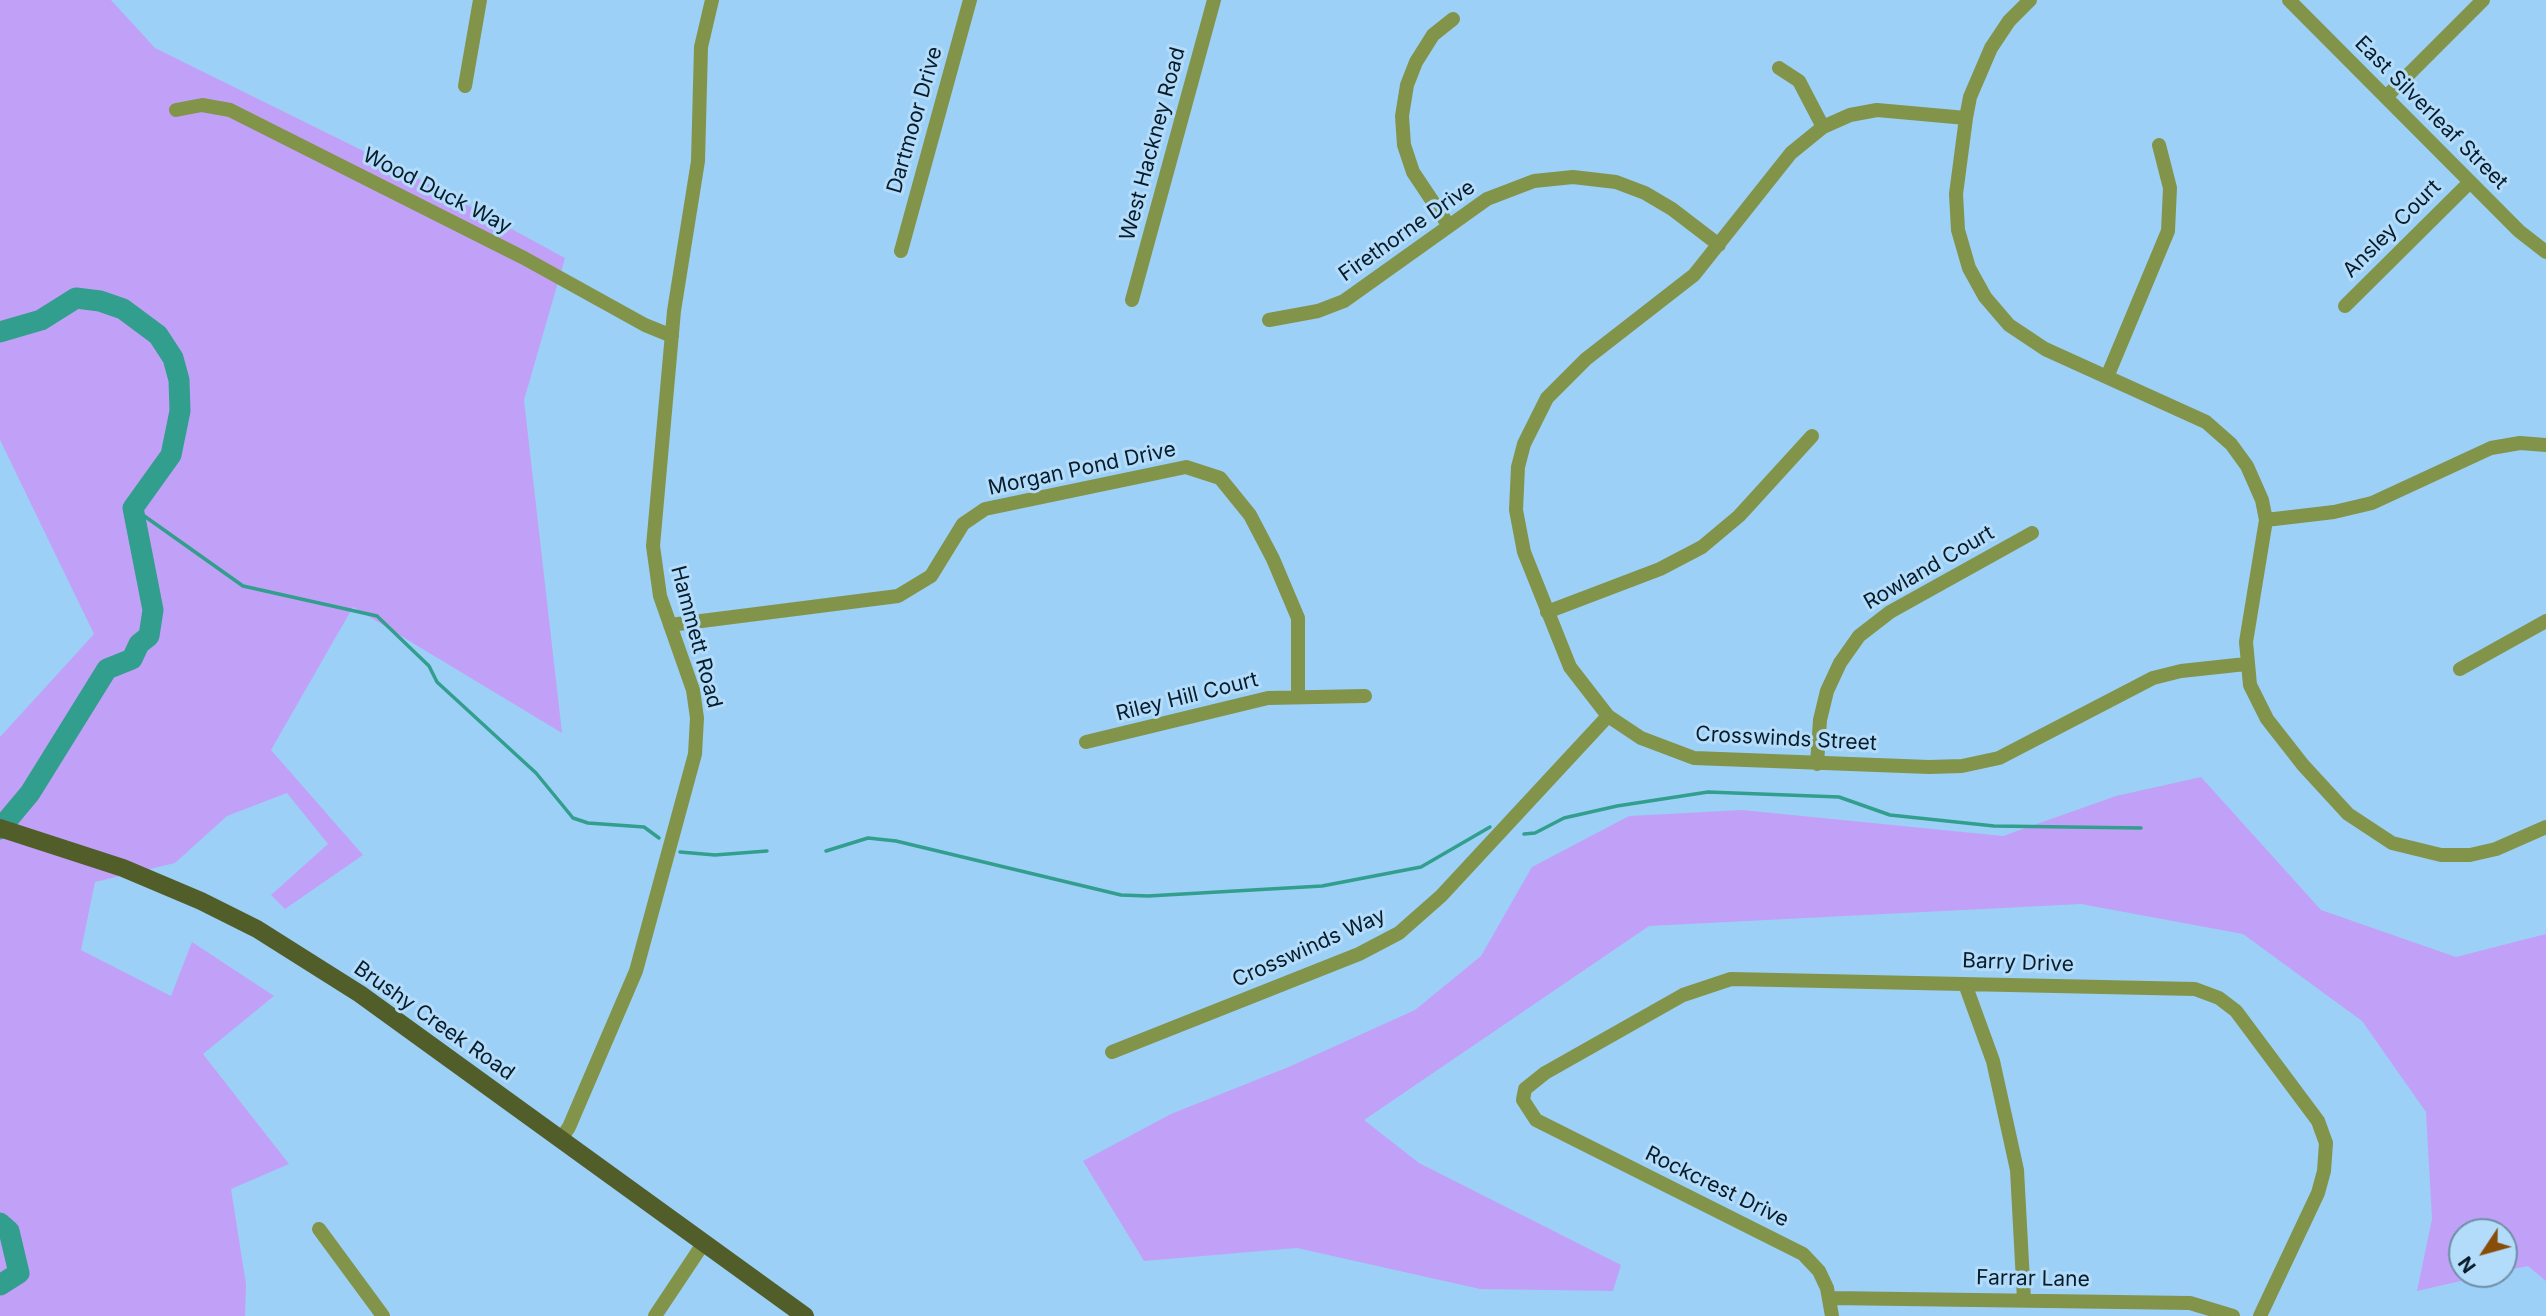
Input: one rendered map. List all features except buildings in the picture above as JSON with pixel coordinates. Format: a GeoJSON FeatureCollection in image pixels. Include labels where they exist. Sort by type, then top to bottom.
{"type":"FeatureCollection","features":[{"type":"Feature","properties":{"kind":"main road","name":"Brushy Creek Road"},"geometry":{"type":"LineString","coordinates":[[0,828],[82,853],[201,901],[257,929],[360,994],[806,1316]]}},
{"type":"Feature","properties":{"kind":"street"},"geometry":{"type":"LineString","coordinates":[[465,86],[480,0]]}},
{"type":"Feature","properties":{"kind":"street","name":"Hammett Road"},"geometry":{"type":"LineString","coordinates":[[561,1139],[569,1128],[636,971],[692,768],[696,741],[695,702],[660,596],[653,546],[672,336],[698,163],[701,47],[712,0]]}},
{"type":"Feature","properties":{"kind":"street","name":"Dartmoor Drive"},"geometry":{"type":"LineString","coordinates":[[901,251],[970,0]]}},
{"type":"Feature","properties":{"kind":"street","name":"West Hackney Road"},"geometry":{"type":"LineString","coordinates":[[1132,300],[1214,0]]}},
{"type":"Feature","properties":{"kind":"street"},"geometry":{"type":"LineString","coordinates":[[2030,0],[2009,21],[1991,48],[1970,97],[1957,180],[1956,212],[1962,249],[1976,282],[1997,312],[2022,335],[2045,349],[2189,413],[2220,434],[2247,466],[2262,500],[2266,520],[2246,642],[2246,664],[2259,705],[2281,737],[2348,814],[2381,837],[2427,853],[2470,855],[2511,844],[2546,827]]}},
{"type":"Feature","properties":{"kind":"street","name":"East Silverleaf Street"},"geometry":{"type":"LineString","coordinates":[[2289,0],[2519,231],[2546,251]]}},
{"type":"Feature","properties":{"kind":"street"},"geometry":{"type":"LineString","coordinates":[[2386,97],[2483,0]]}},
{"type":"Feature","properties":{"kind":"street"},"geometry":{"type":"LineString","coordinates":[[1449,226],[1413,172],[1404,145],[1402,117],[1407,85],[1416,62],[1433,35],[1453,19]]}},
{"type":"Feature","properties":{"kind":"street"},"geometry":{"type":"LineString","coordinates":[[1779,68],[1799,81],[1823,127]]}},
{"type":"Feature","properties":{"kind":"street","name":"Wood Duck Way"},"geometry":{"type":"LineString","coordinates":[[176,110],[202,105],[230,110],[512,253],[645,325],[672,336]]}},
{"type":"Feature","properties":{"kind":"street","name":"Crosswinds Street"},"geometry":{"type":"LineString","coordinates":[[1966,118],[1877,110],[1850,115],[1823,127],[1791,153],[1719,245],[1678,289],[1568,374],[1547,398],[1532,424],[1518,467],[1516,510],[1524,552],[1570,667],[1608,716],[1641,738],[1694,758],[1929,767],[1980,764],[2024,746],[2153,678],[2181,671],[2246,664]]}},
{"type":"Feature","properties":{"kind":"street"},"geometry":{"type":"LineString","coordinates":[[2107,377],[2168,231],[2170,188],[2159,145]]}},
{"type":"Feature","properties":{"kind":"street","name":"Firethorne Drive"},"geometry":{"type":"LineString","coordinates":[[1269,320],[1318,311],[1344,301],[1487,199],[1516,186],[1553,178],[1589,177],[1616,182],[1645,193],[1719,245]]}},
{"type":"Feature","properties":{"kind":"street","name":"Ansley Court"},"geometry":{"type":"LineString","coordinates":[[2345,306],[2470,182]]}},
{"type":"Feature","properties":{"kind":"street"},"geometry":{"type":"LineString","coordinates":[[1547,612],[1660,569],[1702,547],[1739,516],[1812,436]]}},
{"type":"Feature","properties":{"kind":"street"},"geometry":{"type":"LineString","coordinates":[[2266,520],[2334,512],[2372,503],[2491,448],[2520,443],[2546,445]]}},
{"type":"Feature","properties":{"kind":"street","name":"Morgan Pond Drive"},"geometry":{"type":"LineString","coordinates":[[670,625],[898,596],[931,576],[963,524],[985,509],[1186,467],[1220,478],[1250,515],[1273,559],[1298,618],[1298,695]]}},
{"type":"Feature","properties":{"kind":"street","name":"Rowland Court"},"geometry":{"type":"LineString","coordinates":[[1817,764],[1820,720],[1827,691],[1840,663],[1859,636],[1890,612],[2032,533]]}},
{"type":"Feature","properties":{"kind":"street"},"geometry":{"type":"LineString","coordinates":[[2460,669],[2546,621]]}},
{"type":"Feature","properties":{"kind":"street","name":"Riley Hill Court"},"geometry":{"type":"LineString","coordinates":[[1086,743],[1268,698],[1298,695],[1365,696]]}},
{"type":"Feature","properties":{"kind":"street","name":"Crosswinds Way"},"geometry":{"type":"LineString","coordinates":[[1112,1052],[1359,954],[1399,933],[1441,896],[1608,716]]}},
{"type":"Feature","properties":{"kind":"street","name":"Barry Drive"},"geometry":{"type":"LineString","coordinates":[[1549,1128],[1529,1113],[1522,1098],[1528,1085],[1698,988],[1731,979],[2175,987],[2211,995],[2236,1012],[2318,1121],[2326,1143],[2324,1171],[2318,1194],[2260,1316]]}},
{"type":"Feature","properties":{"kind":"street"},"geometry":{"type":"LineString","coordinates":[[1965,984],[1996,1071],[2018,1170],[2024,1300]]}},
{"type":"Feature","properties":{"kind":"street","name":"Rockcrest Drive"},"geometry":{"type":"LineString","coordinates":[[1549,1128],[1795,1248],[1819,1271],[1831,1298],[1832,1316]]}},
{"type":"Feature","properties":{"kind":"street"},"geometry":{"type":"LineString","coordinates":[[319,1229],[383,1316]]}},
{"type":"Feature","properties":{"kind":"street"},"geometry":{"type":"LineString","coordinates":[[654,1316],[703,1244]]}},
{"type":"Feature","properties":{"kind":"street","name":"Farrar Lane"},"geometry":{"type":"LineString","coordinates":[[1831,1298],[2190,1303],[2233,1316]]}},
{"type":"Feature","properties":{"kind":"shaded area"},"geometry":{"type":"Polygon","coordinates":[[[0,0],[111,0],[155,48],[412,175],[565,258],[524,400],[562,733],[353,607],[271,750],[363,855],[285,909],[271,895],[328,844],[287,793],[227,816],[175,863],[95,882],[81,950],[171,996],[192,942],[274,996],[203,1054],[289,1164],[231,1189],[246,1284],[245,1316],[0,1316],[0,737],[94,634],[0,440],[0,0]]]}},
{"type":"Feature","properties":{"kind":"shaded area"},"geometry":{"type":"Polygon","coordinates":[[[2201,777],[2321,910],[2456,957],[2546,934],[2546,1281],[2528,1266],[2518,1268],[2518,1218],[2448,1218],[2448,1284],[2417,1291],[2432,1219],[2426,1112],[2362,1021],[2243,934],[2081,904],[1649,926],[1364,1120],[1419,1163],[1621,1265],[1613,1291],[1480,1289],[1297,1248],[1144,1261],[1083,1161],[1171,1114],[1291,1066],[1415,1010],[1481,956],[1532,867],[1629,816],[1742,810],[2003,836],[2116,796],[2201,777]]]}},
{"type":"Feature","properties":{"kind":"waterway"},"geometry":{"type":"LineString","coordinates":[[0,332],[41,320],[76,298],[100,301],[123,309],[158,335],[173,358],[179,380],[180,411],[171,455],[133,508],[153,610],[149,636],[139,644],[132,659],[107,669],[30,793],[0,829]]}},
{"type":"Feature","properties":{"kind":"waterway"},"geometry":{"type":"LineString","coordinates":[[133,508],[243,586],[377,616],[429,666],[437,682],[536,773],[573,818],[588,823],[644,827],[659,838]]}},
{"type":"Feature","properties":{"kind":"waterway"},"geometry":{"type":"LineString","coordinates":[[1524,834],[1535,833],[1564,818],[1617,806],[1708,792],[1839,797],[1890,815],[1994,826],[2141,828]]}},
{"type":"Feature","properties":{"kind":"waterway"},"geometry":{"type":"LineString","coordinates":[[826,851],[868,838],[896,841],[1121,895],[1148,896],[1322,886],[1421,867],[1490,827]]}},
{"type":"Feature","properties":{"kind":"waterway"},"geometry":{"type":"LineString","coordinates":[[680,852],[715,855],[767,851]]}},
{"type":"Feature","properties":{"kind":"waterway"},"geometry":{"type":"LineString","coordinates":[[0,1223],[9,1231],[19,1273],[0,1285]]}}]}
